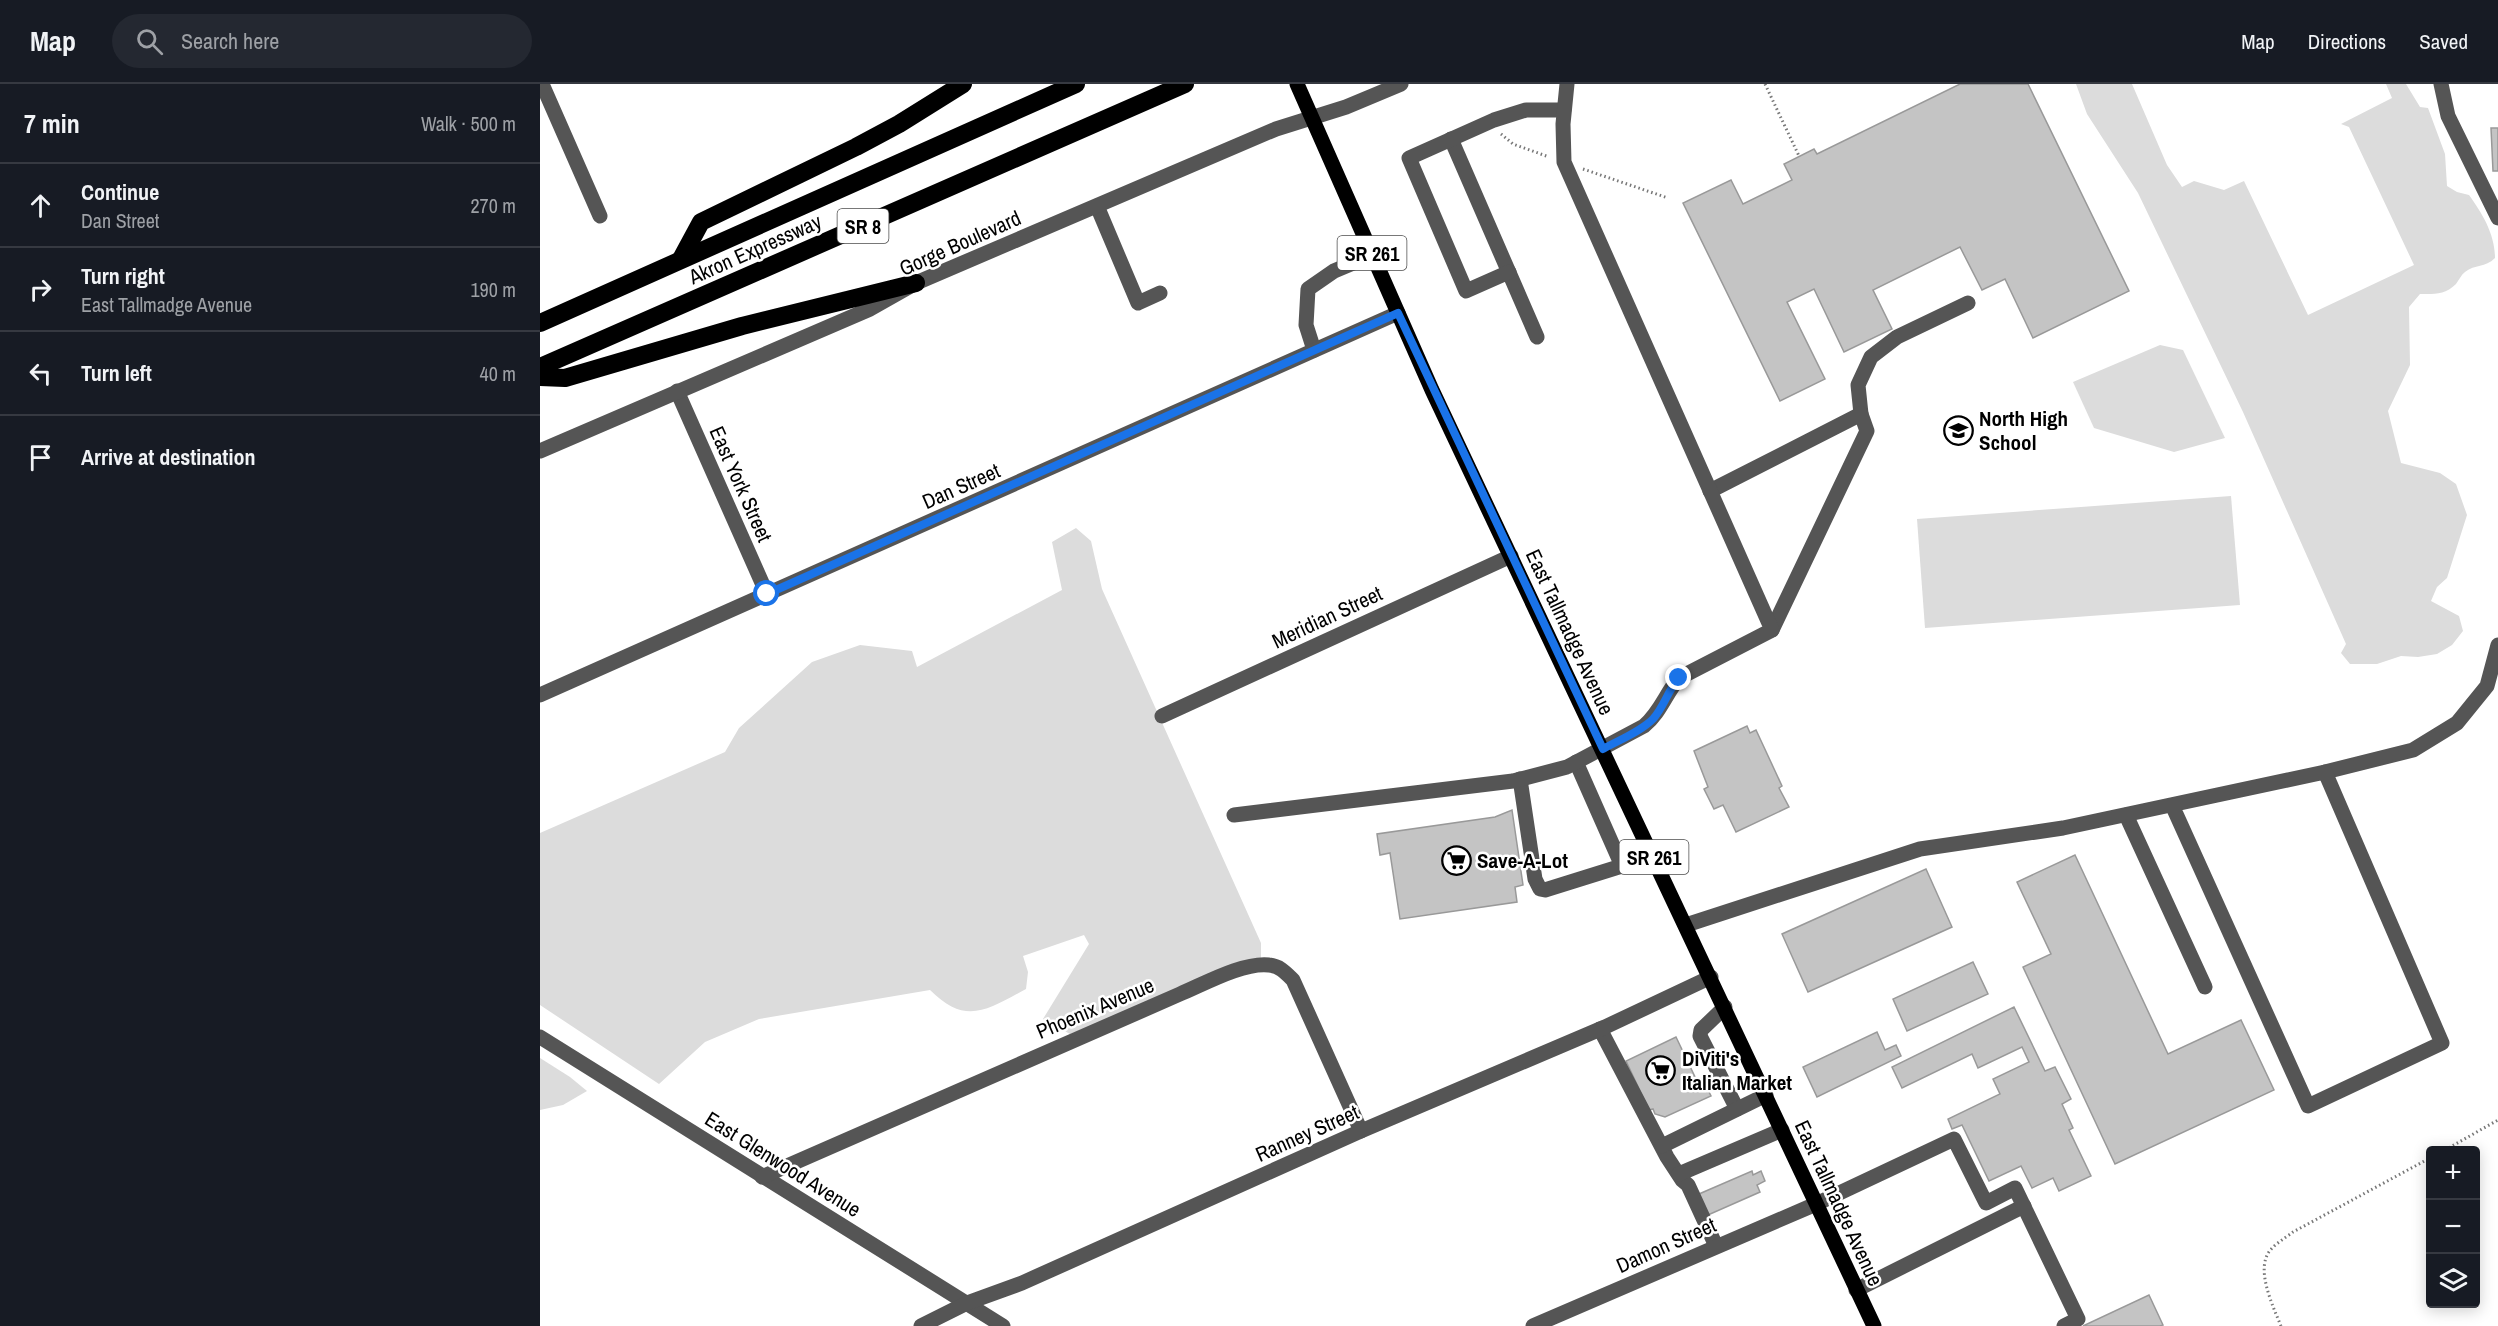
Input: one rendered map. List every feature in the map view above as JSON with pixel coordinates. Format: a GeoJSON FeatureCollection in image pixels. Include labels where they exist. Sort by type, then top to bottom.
{"type":"FeatureCollection","features":[{"type":"Feature","properties":{"kind":"highway"},"geometry":{"type":"LineString","coordinates":[[681,259],[701,222],[856,147],[899,124],[963,84]]}},
{"type":"Feature","properties":{"kind":"highway","name":"Akron Expressway"},"geometry":{"type":"LineString","coordinates":[[540,323],[1076,84]]}},
{"type":"Feature","properties":{"kind":"highway","name":"Akron Expressway"},"geometry":{"type":"LineString","coordinates":[[540,368],[1185,84]]}},
{"type":"Feature","properties":{"kind":"highway"},"geometry":{"type":"LineString","coordinates":[[540,377],[565,378],[742,326],[916,283]]}},
{"type":"Feature","properties":{"kind":"main road","name":"East Tallmadge Avenue"},"geometry":{"type":"LineString","coordinates":[[1297,84],[1398,313],[1874,1326]]}},
{"type":"Feature","properties":{"kind":"street"},"geometry":{"type":"LineString","coordinates":[[542,84],[600,216]]}},
{"type":"Feature","properties":{"kind":"street","name":"Gorge Boulevard"},"geometry":{"type":"LineString","coordinates":[[540,451],[870,309],[916,283],[1276,129],[1346,106],[1401,84]]}},
{"type":"Feature","properties":{"kind":"street"},"geometry":{"type":"LineString","coordinates":[[1567,84],[1564,110],[1564,162],[1772,630]]}},
{"type":"Feature","properties":{"kind":"street"},"geometry":{"type":"LineString","coordinates":[[2441,84],[2448,116],[2498,218]]}},
{"type":"Feature","properties":{"kind":"street"},"geometry":{"type":"LineString","coordinates":[[1509,272],[1466,291],[1409,158],[1494,120],[1526,110],[1564,110]]}},
{"type":"Feature","properties":{"kind":"street"},"geometry":{"type":"LineString","coordinates":[[1451,139],[1537,337]]}},
{"type":"Feature","properties":{"kind":"street"},"geometry":{"type":"LineString","coordinates":[[1097,206],[1138,303],[1160,293]]}},
{"type":"Feature","properties":{"kind":"street"},"geometry":{"type":"LineString","coordinates":[[1314,350],[1306,325],[1308,289],[1334,271],[1372,255]]}},
{"type":"Feature","properties":{"kind":"street"},"geometry":{"type":"LineString","coordinates":[[1234,815],[1520,779],[1567,767],[1644,726],[1654,718],[1671,687],[1679,678],[1772,630],[1867,431],[1861,414],[1857,385],[1871,357],[1897,336],[1968,303]]}},
{"type":"Feature","properties":{"kind":"street","name":"Dan Street"},"geometry":{"type":"LineString","coordinates":[[540,694],[1398,313]]}},
{"type":"Feature","properties":{"kind":"street","name":"East York Street"},"geometry":{"type":"LineString","coordinates":[[677,391],[767,594]]}},
{"type":"Feature","properties":{"kind":"street"},"geometry":{"type":"LineString","coordinates":[[1710,491],[1861,414]]}},
{"type":"Feature","properties":{"kind":"street","name":"Meridian Street"},"geometry":{"type":"LineString","coordinates":[[1161,716],[1511,556]]}},
{"type":"Feature","properties":{"kind":"street"},"geometry":{"type":"LineString","coordinates":[[1686,925],[1920,849],[2063,828],[2325,772],[2413,750],[2457,723],[2487,686],[2498,645]]}},
{"type":"Feature","properties":{"kind":"street"},"geometry":{"type":"LineString","coordinates":[[1576,762],[1623,866]]}},
{"type":"Feature","properties":{"kind":"street"},"geometry":{"type":"LineString","coordinates":[[2172,805],[2308,1106],[2442,1043],[2325,772]]}},
{"type":"Feature","properties":{"kind":"street"},"geometry":{"type":"LineString","coordinates":[[1520,779],[1535,879],[1540,889],[1545,890],[1623,866],[1652,853]]}},
{"type":"Feature","properties":{"kind":"street"},"geometry":{"type":"LineString","coordinates":[[2126,815],[2205,987]]}},
{"type":"Feature","properties":{"kind":"street","name":"Phoenix Avenue"},"geometry":{"type":"LineString","coordinates":[[762,1177],[1190,990],[1242,969],[1269,965],[1283,970],[1293,980],[1361,1131]]}},
{"type":"Feature","properties":{"kind":"street","name":"Ranney Street"},"geometry":{"type":"LineString","coordinates":[[921,1326],[967,1303],[1022,1283],[1361,1131],[1600,1029],[1711,977]]}},
{"type":"Feature","properties":{"kind":"street"},"geometry":{"type":"LineString","coordinates":[[1725,1007],[1701,1030],[1700,1036],[1737,1109]]}},
{"type":"Feature","properties":{"kind":"street"},"geometry":{"type":"LineString","coordinates":[[1600,1029],[1662,1146],[1683,1180],[1716,1246]]}},
{"type":"Feature","properties":{"kind":"street","name":"East Glenwood Avenue"},"geometry":{"type":"LineString","coordinates":[[540,1037],[1003,1326]]}},
{"type":"Feature","properties":{"kind":"street"},"geometry":{"type":"LineString","coordinates":[[1662,1146],[1766,1095]]}},
{"type":"Feature","properties":{"kind":"street"},"geometry":{"type":"LineString","coordinates":[[1683,1180],[1782,1130]]}},
{"type":"Feature","properties":{"kind":"street","name":"Damon Street"},"geometry":{"type":"LineString","coordinates":[[1533,1326],[1816,1204],[1954,1139],[1986,1203],[2015,1188],[2024,1206]]}},
{"type":"Feature","properties":{"kind":"street"},"geometry":{"type":"LineString","coordinates":[[1856,1290],[2024,1206],[2078,1319],[2064,1326]]}},
{"type":"Feature","properties":{"kind":"path"},"geometry":{"type":"LineString","coordinates":[[1765,84],[1799,156]]}},
{"type":"Feature","properties":{"kind":"path"},"geometry":{"type":"LineString","coordinates":[[2452,1146],[2498,1120]]}},
{"type":"Feature","properties":{"kind":"path"},"geometry":{"type":"LineString","coordinates":[[2281,1326],[2265,1279],[2266,1258],[2275,1246],[2293,1232],[2426,1160]]}},
{"type":"Feature","properties":{"kind":"shaded area"},"geometry":{"type":"Polygon","coordinates":[[[2076,84],[2132,84],[2167,165],[2182,187],[2194,181],[2224,190],[2244,181],[2308,315],[2414,265],[2349,127],[2341,124],[2392,98],[2386,84],[2406,84],[2420,107],[2428,108],[2445,154],[2447,186],[2469,195],[2474,202],[2490,232],[2495,258],[2465,272],[2456,284],[2444,292],[2420,294],[2409,307],[2410,365],[2388,411],[2401,463],[2440,473],[2456,484],[2467,515],[2447,578],[2437,587],[2431,601],[2459,616],[2463,631],[2452,645],[2437,654],[2418,657],[2401,656],[2377,664],[2350,664],[2341,653],[2346,644],[2243,412],[2138,193],[2087,114],[2076,84]]]}},
{"type":"Feature","properties":{"kind":"shaded area"},"geometry":{"type":"Polygon","coordinates":[[[2160,345],[2183,350],[2225,438],[2174,452],[2094,428],[2073,382],[2160,345]]]}},
{"type":"Feature","properties":{"kind":"shaded area"},"geometry":{"type":"Polygon","coordinates":[[[2231,496],[2240,605],[1925,628],[1917,519],[2231,496]]]}},
{"type":"Feature","properties":{"kind":"shaded area"},"geometry":{"type":"Polygon","coordinates":[[[1076,528],[1091,541],[1102,589],[1261,943],[1261,961],[1070,1034],[1043,1019],[1089,944],[1084,935],[1023,956],[1028,972],[1026,989],[988,1008],[966,1011],[955,1008],[930,990],[759,1019],[705,1042],[659,1084],[540,1005],[540,833],[725,752],[739,728],[812,662],[860,645],[912,651],[917,667],[1062,590],[1052,542],[1076,528]]]}},
{"type":"Feature","properties":{"kind":"shaded area"},"geometry":{"type":"Polygon","coordinates":[[[540,1058],[587,1091],[563,1105],[540,1110],[540,1058]]]}},
{"type":"Feature","properties":{"kind":"building"},"geometry":{"type":"Polygon","coordinates":[[[1960,84],[2028,84],[2129,291],[2033,338],[2005,279],[1982,290],[1960,247],[1873,290],[1892,329],[1844,352],[1814,289],[1787,302],[1825,379],[1780,401],[1683,203],[1731,180],[1743,204],[1792,180],[1784,164],[1814,149],[1817,154],[1960,84]]]}},
{"type":"Feature","properties":{"kind":"building"},"geometry":{"type":"Polygon","coordinates":[[[2491,128],[2498,128],[2498,171],[2493,171],[2491,128]]]}},
{"type":"Feature","properties":{"kind":"building"},"geometry":{"type":"Polygon","coordinates":[[[1747,726],[1750,733],[1756,730],[1782,786],[1779,788],[1789,807],[1736,832],[1723,805],[1714,809],[1704,789],[1708,787],[1694,751],[1747,726]]]}},
{"type":"Feature","properties":{"kind":"building"},"geometry":{"type":"Polygon","coordinates":[[[1512,810],[1523,885],[1515,887],[1517,902],[1400,919],[1390,853],[1380,855],[1377,834],[1495,817],[1512,810]]]}},
{"type":"Feature","properties":{"kind":"building"},"geometry":{"type":"Polygon","coordinates":[[[2075,855],[2168,1054],[2241,1020],[2274,1090],[2115,1164],[2023,967],[2051,954],[2017,882],[2075,855]]]}},
{"type":"Feature","properties":{"kind":"building"},"geometry":{"type":"Polygon","coordinates":[[[1926,869],[1952,927],[1808,992],[1782,934],[1926,869]]]}},
{"type":"Feature","properties":{"kind":"building"},"geometry":{"type":"Polygon","coordinates":[[[1973,962],[1988,994],[1907,1031],[1893,999],[1973,962]]]}},
{"type":"Feature","properties":{"kind":"building"},"geometry":{"type":"Polygon","coordinates":[[[2014,1007],[2045,1071],[2055,1067],[2071,1099],[2062,1104],[2073,1128],[2069,1130],[2091,1176],[2059,1191],[2053,1178],[2032,1188],[2021,1166],[1989,1181],[1962,1125],[1952,1129],[1948,1119],[2000,1094],[1993,1079],[2029,1062],[2022,1047],[1978,1068],[1972,1054],[1902,1088],[1892,1067],[2014,1007]]]}},
{"type":"Feature","properties":{"kind":"building"},"geometry":{"type":"Polygon","coordinates":[[[1877,1032],[1885,1050],[1896,1045],[1901,1056],[1817,1097],[1803,1067],[1877,1032]]]}},
{"type":"Feature","properties":{"kind":"building","name":"DiViti's Italian Market"},"geometry":{"type":"Polygon","coordinates":[[[1676,1037],[1697,1081],[1702,1078],[1711,1096],[1665,1117],[1655,1114],[1653,1109],[1649,1110],[1626,1061],[1676,1037]]]}},
{"type":"Feature","properties":{"kind":"building"},"geometry":{"type":"Polygon","coordinates":[[[1752,1171],[1753,1175],[1761,1171],[1765,1181],[1757,1185],[1760,1192],[1708,1215],[1699,1194],[1752,1171]]]}},
{"type":"Feature","properties":{"kind":"building"},"geometry":{"type":"Polygon","coordinates":[[[2149,1295],[2163,1325],[2083,1326],[2149,1295]]]}},
{"type":"Feature","properties":{"kind":"place","name":"North High School"},"geometry":{"type":"Point","coordinates":[1958,430]}},
{"type":"Feature","properties":{"kind":"place","name":"Save-A-Lot"},"geometry":{"type":"Point","coordinates":[1456,860]}},
{"type":"Feature","properties":{"kind":"place","name":"DiViti's Italian Market"},"geometry":{"type":"Point","coordinates":[1661,1070]}},
{"type":"Feature","properties":{"kind":"route"},"geometry":{"type":"LineString","coordinates":[[767,594],[1398,313],[1603,749],[1654,718],[1671,687],[1679,678]]}}]}
